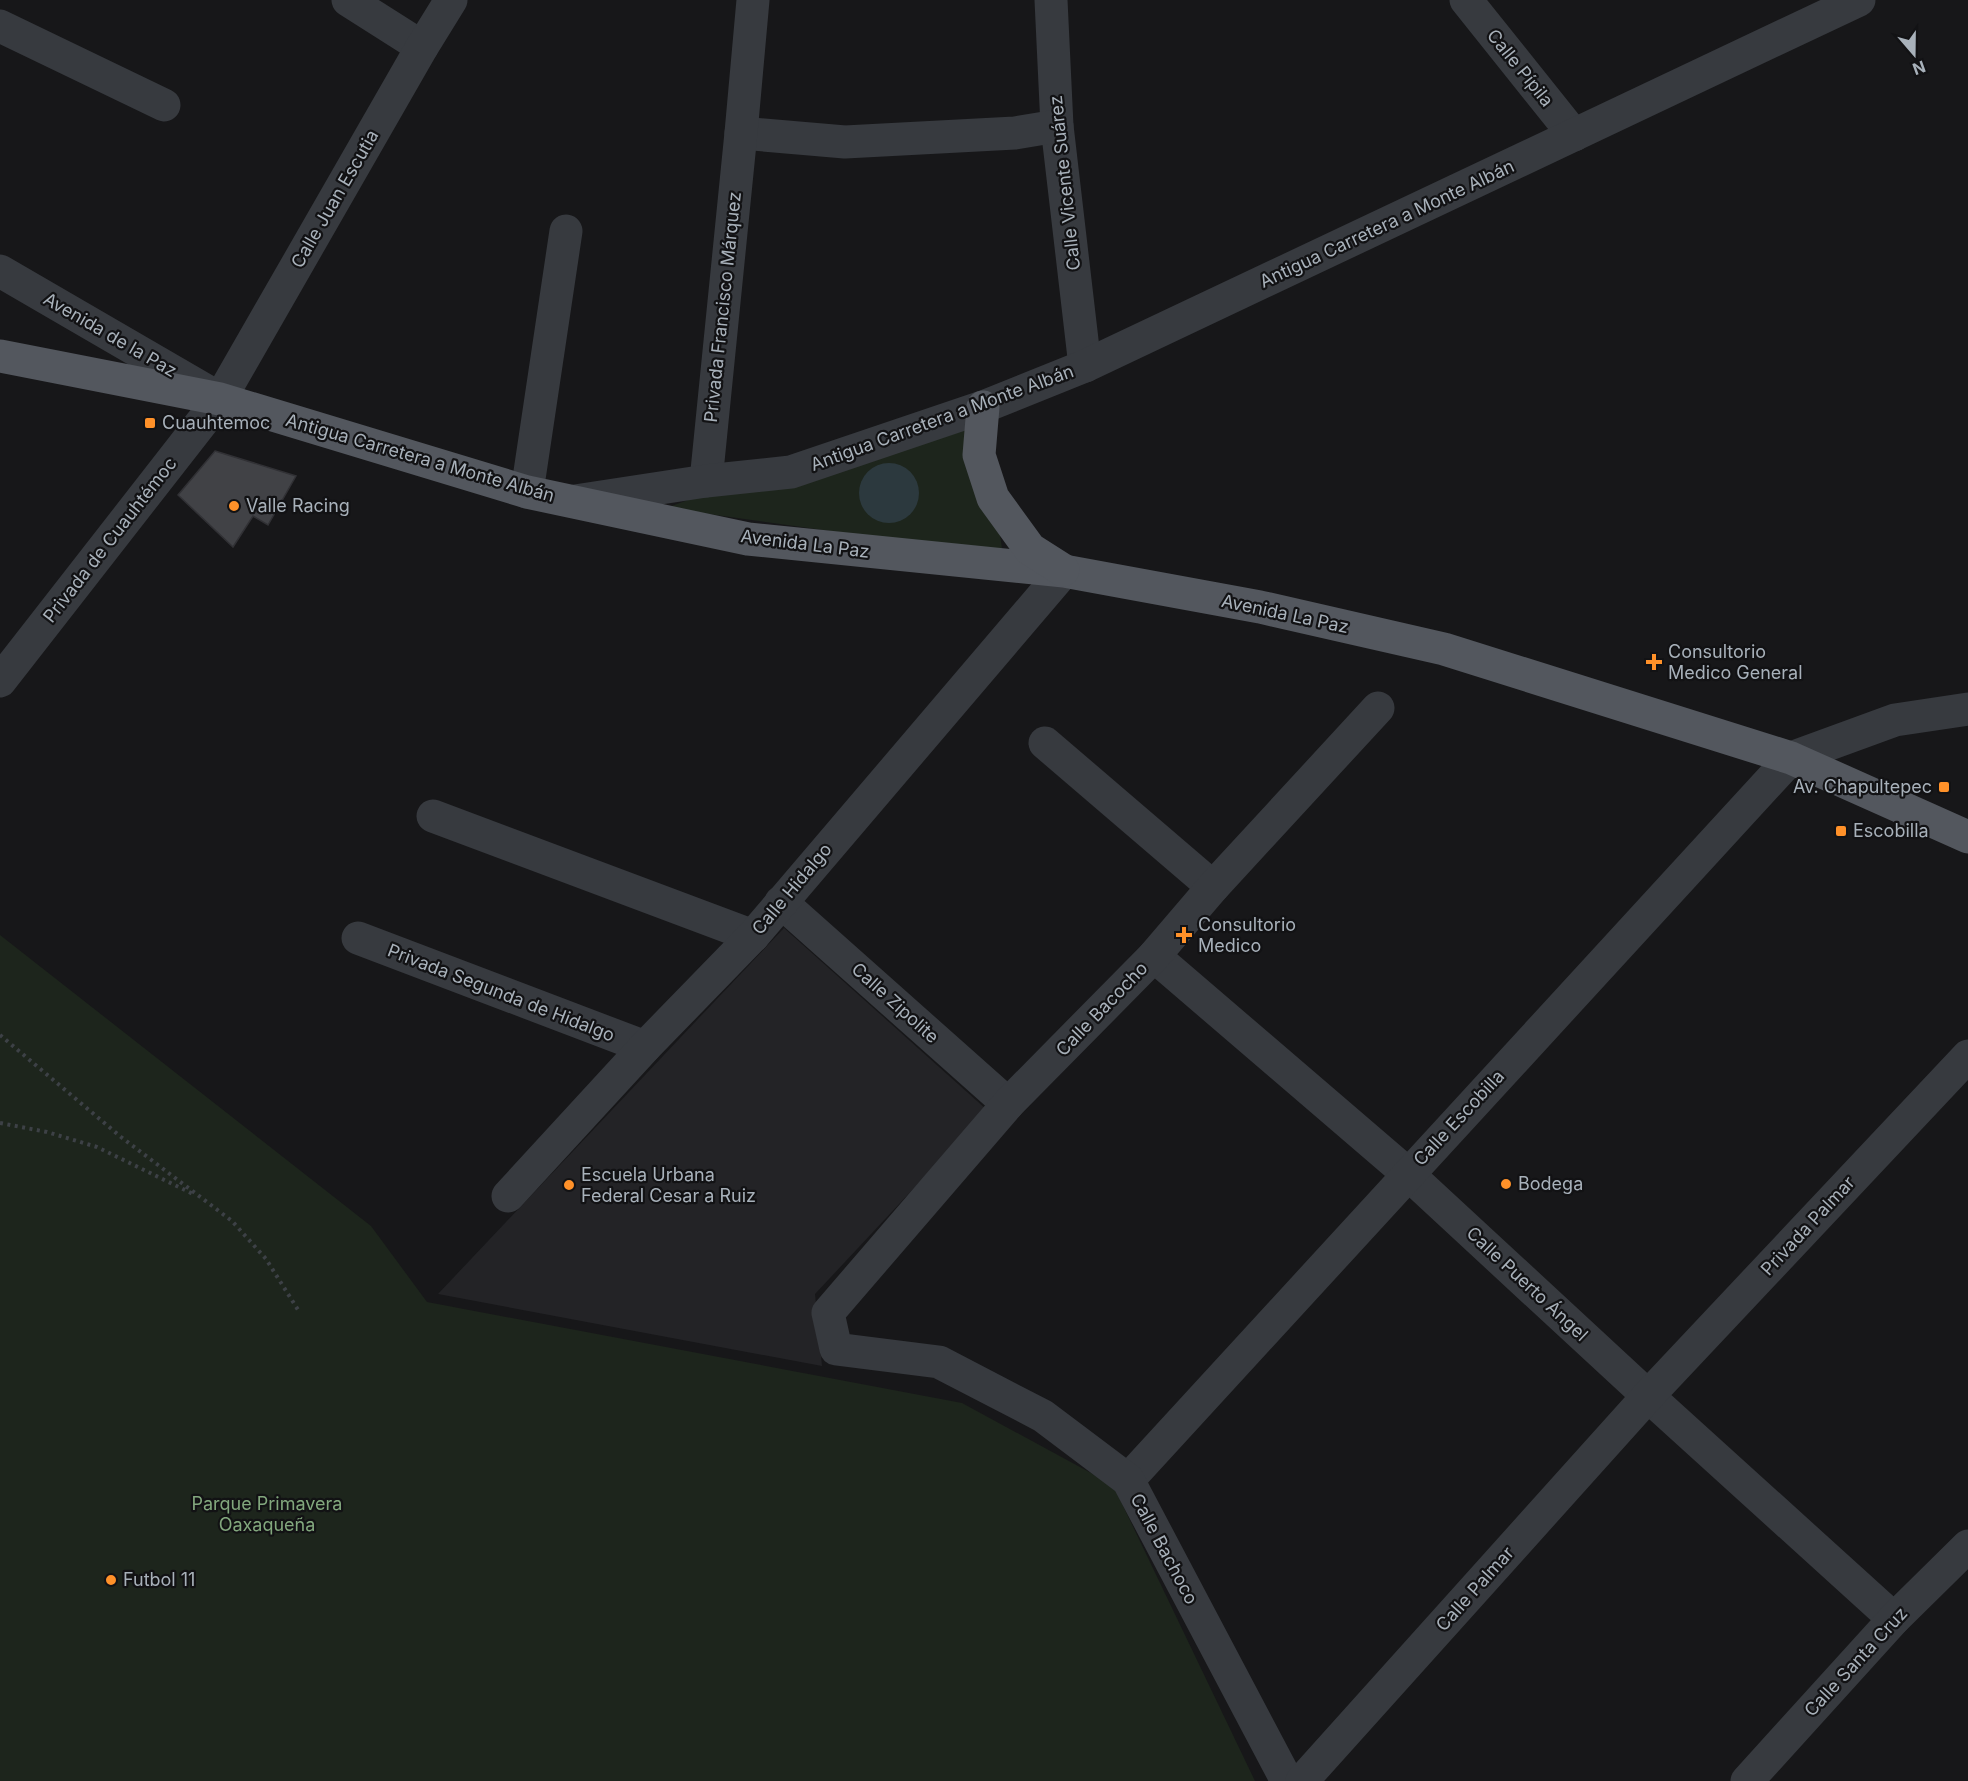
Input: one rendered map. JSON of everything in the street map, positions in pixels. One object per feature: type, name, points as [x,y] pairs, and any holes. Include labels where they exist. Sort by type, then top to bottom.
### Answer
[{"type":"main road","name":"Antigua Carretera a Monte Albán","points":[[0,356],[220,399],[527,492],[574,501]]},
{"type":"main road","points":[[983,407],[979,455],[993,498],[1030,549],[1064,571]]},
{"type":"main road","name":"Avenida La Paz","points":[[574,501],[748,539],[1064,571],[1260,607],[1444,649],[1791,758],[1968,837]]},
{"type":"street","points":[[348,0],[422,46]]},
{"type":"street","name":"Calle Juan Escutia","points":[[220,399],[422,46],[451,0]]},
{"type":"street","name":"Privada Francisco Márquez","points":[[706,481],[753,0]]},
{"type":"street","name":"Calle Vicente Suárez","points":[[1051,0],[1057,126],[1084,366]]},
{"type":"street","name":"Calle Pípila","points":[[1466,0],[1574,135]]},
{"type":"street","name":"Antigua Carretera a Monte Albán","points":[[574,501],[706,481],[791,472],[983,407],[1084,366],[1859,0]]},
{"type":"street","points":[[0,26],[164,105]]},
{"type":"street","points":[[741,133],[845,142],[1015,133],[1057,126]]},
{"type":"street","points":[[527,492],[566,231]]},
{"type":"street","name":"Avenida de la Paz","points":[[0,271],[220,399]]},
{"type":"street","name":"Privada de Cuauhtémoc","points":[[0,681],[220,399]]},
{"type":"street","name":"Calle Hidalgo","points":[[508,1196],[645,1047],[753,936],[1064,571]]},
{"type":"street","name":"Calle Bacocho","points":[[828,1313],[1008,1104],[1154,956],[1213,887],[1378,708]]},
{"type":"street","points":[[1791,758],[1895,720],[1968,709]]},
{"type":"street","points":[[1045,743],[1213,887]]},
{"type":"street","name":"Calle Escobilla","points":[[1128,1480],[1791,758]]},
{"type":"street","points":[[433,816],[753,936]]},
{"type":"street","name":"Calle Zipolite","points":[[781,902],[1008,1104]]},
{"type":"street","name":"Privada Segunda de Hidalgo","points":[[358,938],[645,1047]]},
{"type":"street","name":"Calle Puerto Ángel","points":[[1154,956],[1408,1174],[1894,1619]]},
{"type":"street","name":"Privada Palmar","points":[[1648,1396],[1968,1056]]},
{"type":"street","name":"Calle Bachoco","points":[[828,1313],[836,1349],[939,1362],[1043,1416],[1128,1480],[1287,1781]]},
{"type":"street","name":"Calle Palmar","points":[[1302,1781],[1648,1396]]},
{"type":"street","name":"Calle Santa Cruz","points":[[1748,1781],[1894,1619],[1968,1546]]},
{"type":"path","points":[[0,1035],[121,1137],[232,1221],[266,1259],[300,1313]]},
{"type":"path","points":[[0,1123],[47,1132],[97,1147],[202,1199]]},
{"type":"shaded area","points":[[883,463],[895,463],[906,468],[914,476],[919,493],[917,505],[906,518],[895,523],[883,523],[872,518],[864,510],[859,499],[859,487],[864,476],[872,468]]},
{"type":"shaded area","points":[[784,928],[987,1110],[815,1294],[822,1366],[438,1294]]},
{"type":"green space","points":[[979,394],[1003,555],[666,508]]},
{"type":"green space","name":"Parque Primavera Oaxaqueña","points":[[0,935],[371,1226],[427,1302],[962,1403],[1113,1485],[1255,1781],[0,1781]]},
{"type":"building","name":"Valle Racing","points":[[215,451],[296,476],[268,525],[253,516],[233,547],[178,495]]},
{"type":"place","name":"Cuauhtemoc","points":[[150,423]]},
{"type":"place","name":"Valle Racing","points":[[234,506]]},
{"type":"place","name":"Consultorio Medico General","points":[[1654,662]]},
{"type":"place","name":"Av. Chapultepec","points":[[1944,787]]},
{"type":"place","name":"Escobilla","points":[[1841,831]]},
{"type":"place","name":"Consultorio Medico","points":[[1184,935]]},
{"type":"place","name":"Bodega","points":[[1506,1184]]},
{"type":"place","name":"Escuela Urbana Federal Cesar a Ruiz","points":[[569,1185]]},
{"type":"place","name":"Futbol 11","points":[[111,1580]]}]
